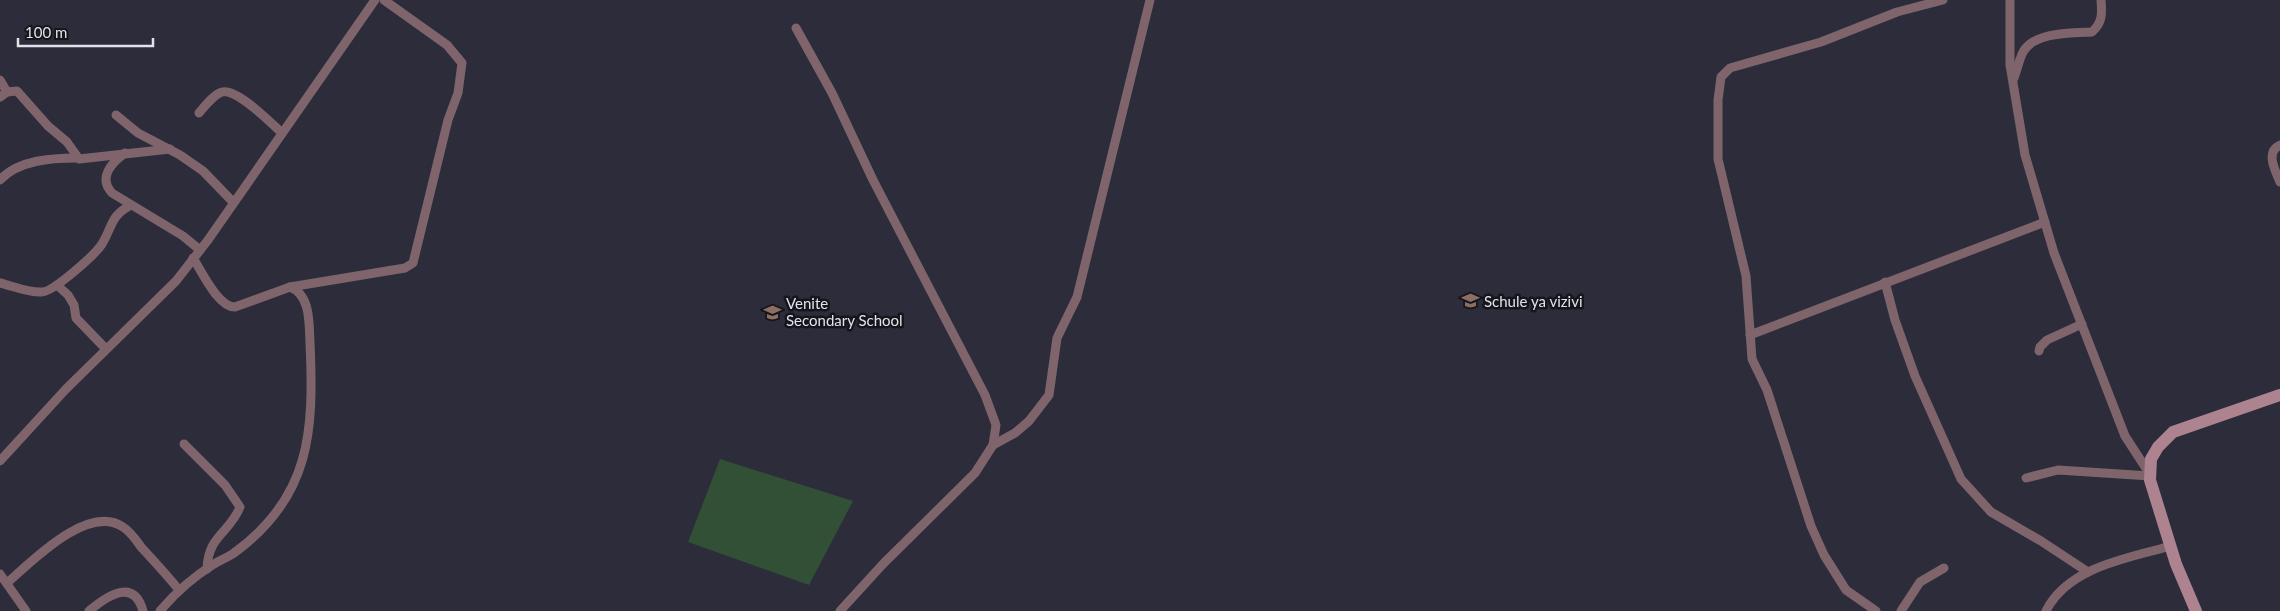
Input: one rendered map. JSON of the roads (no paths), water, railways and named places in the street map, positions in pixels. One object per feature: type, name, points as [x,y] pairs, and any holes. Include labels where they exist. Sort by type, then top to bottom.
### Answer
[{"type":"street","points":[[0,461],[17,440],[176,281],[200,250],[375,0]]},
{"type":"street","points":[[193,258],[221,302],[228,307],[235,307],[290,287],[405,268],[413,263],[448,120],[458,93],[462,63],[447,45],[384,0]]},
{"type":"street","points":[[993,445],[1015,433],[1029,421],[1049,395],[1057,338],[1077,296],[1150,0]]},
{"type":"street","points":[[1876,611],[1846,590],[1824,555],[1811,526],[1767,390],[1752,360],[1746,276],[1718,159],[1718,100],[1721,77],[1730,68],[1821,42],[1897,12],[1942,0]]},
{"type":"street","points":[[2010,0],[2010,65],[2025,155],[2054,253],[2126,436],[2150,475],[2171,546],[2196,611]]},
{"type":"street","points":[[2013,80],[2023,51],[2030,44],[2042,38],[2092,32],[2101,22],[2101,0]]},
{"type":"street","points":[[796,28],[832,93],[873,180],[985,396],[996,425],[993,445],[975,473],[883,564],[840,611]]},
{"type":"street","points":[[0,80],[4,94],[15,90],[20,94],[48,126],[67,142],[77,158]]},
{"type":"street","points":[[198,113],[216,95],[230,92],[254,108],[282,133]]},
{"type":"street","points":[[116,115],[138,133],[203,170],[233,202]]},
{"type":"street","points":[[2280,145],[2273,151],[2272,158],[2280,182]]},
{"type":"street","points":[[0,180],[22,166],[55,158],[77,158],[170,150]]},
{"type":"street","points":[[125,153],[112,166],[104,182],[112,193],[183,236],[200,250]]},
{"type":"street","points":[[0,283],[43,292],[57,286],[101,245],[117,213],[131,205]]},
{"type":"street","points":[[1750,334],[2045,222]]},
{"type":"street","points":[[1885,282],[1895,320],[1914,376],[1961,479],[1991,512],[2041,541],[2088,572]]},
{"type":"street","points":[[57,286],[68,295],[74,305],[76,318],[106,349]]},
{"type":"street","points":[[160,611],[179,590],[207,569],[233,554],[263,529],[275,516],[302,464],[307,448],[312,389],[308,320],[302,296],[298,290],[290,287]]},
{"type":"street","points":[[2040,351],[2040,347],[2047,340],[2082,324]]},
{"type":"street","points":[[2150,475],[2151,459],[2158,446],[2173,432],[2280,395]]},
{"type":"street","points":[[184,444],[225,485],[240,507],[237,515],[212,544],[207,559],[207,569]]},
{"type":"street","points":[[2026,478],[2058,470],[2150,475]]},
{"type":"street","points":[[6,583],[59,539],[73,532],[106,521],[114,522],[130,532],[179,590]]},
{"type":"street","points":[[2046,611],[2063,589],[2088,572],[2171,546]]},
{"type":"street","points":[[1901,611],[1920,582],[1944,568]]},
{"type":"street","points":[[0,574],[26,611]]},
{"type":"street","points":[[89,611],[114,595],[126,591],[135,594],[140,600],[143,611]]},
{"type":"place","name":"Schule ya vizivi","points":[[1470,301]]},
{"type":"place","name":"Venite Secondary School","points":[[772,312]]}]
